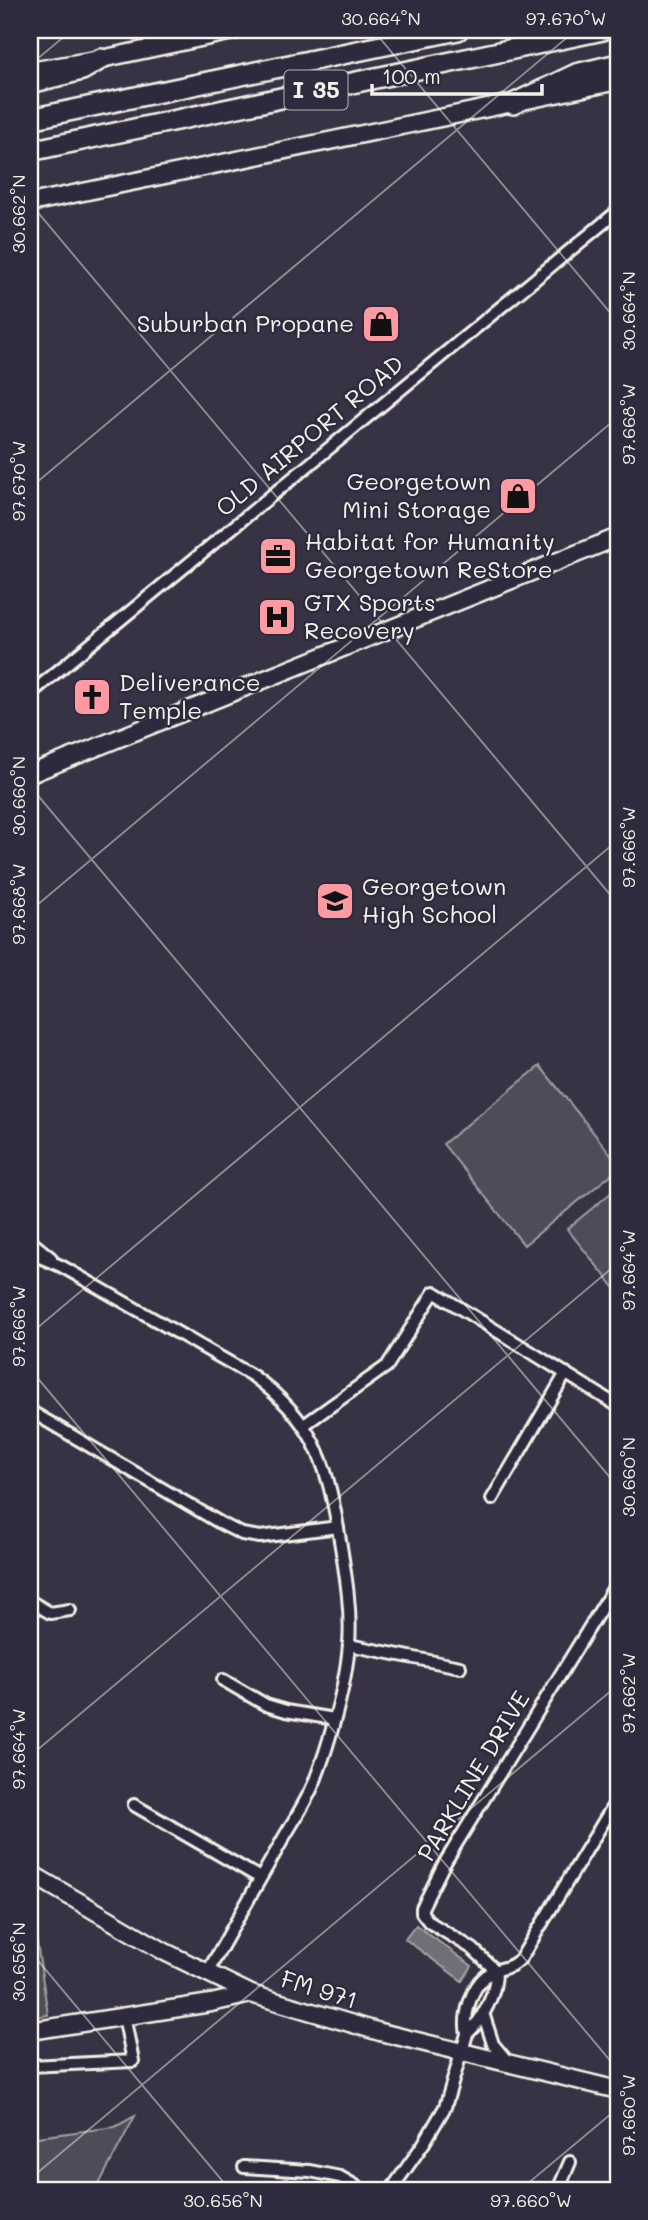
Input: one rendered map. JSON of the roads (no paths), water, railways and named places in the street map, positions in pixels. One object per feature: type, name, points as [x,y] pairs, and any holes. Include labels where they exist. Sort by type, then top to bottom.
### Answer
[{"type":"highway","name":"I 35","points":[[30,119],[458,30]]},
{"type":"highway","name":"I 35","points":[[30,151],[603,30]]},
{"type":"highway","points":[[30,83],[82,70],[101,59]]},
{"type":"highway","points":[[513,104],[576,74],[618,64]]},
{"type":"main road","points":[[30,71],[238,30]]},
{"type":"main road","points":[[30,203],[618,81]]},
{"type":"main road","points":[[30,774],[618,537]]},
{"type":"main road","name":"FM 971","points":[[30,1873],[165,1952],[251,1994],[380,2032],[618,2090]]},
{"type":"main road","points":[[30,2031],[211,2003],[251,1994]]},
{"type":"street","name":"OLD AIRPORT ROAD","points":[[30,694],[618,211]]},
{"type":"street","points":[[30,1241],[61,1266]]},
{"type":"street","points":[[30,1253],[61,1266],[253,1376],[275,1392],[304,1425],[328,1474],[349,1608],[349,1645],[334,1719],[313,1785],[207,1973]]},
{"type":"street","points":[[304,1425],[387,1366],[434,1292],[618,1406]]},
{"type":"street","points":[[492,1499],[566,1373]]},
{"type":"street","points":[[30,1411],[242,1534],[260,1537],[338,1527]]},
{"type":"street","name":"PARKLINE DRIVE","points":[[496,1971],[457,1937],[429,1922],[422,1913],[422,1908],[444,1864],[618,1581]]},
{"type":"street","points":[[30,1601],[50,1613],[70,1609]]},
{"type":"street","points":[[349,1645],[460,1667]]},
{"type":"street","points":[[223,1679],[266,1704],[286,1711],[334,1719]]},
{"type":"street","points":[[391,2190],[445,2107],[467,2034],[464,2021],[469,2005],[485,1976],[515,1965],[521,1958],[618,1798]]},
{"type":"street","points":[[134,1805],[260,1878]]},
{"type":"street","points":[[467,2034],[477,2025],[484,2013],[496,1986],[496,1971]]},
{"type":"street","points":[[484,2013],[493,2045],[510,2064]]},
{"type":"street","points":[[30,2066],[133,2061],[124,2016]]},
{"type":"street","points":[[558,2190],[570,2162]]},
{"type":"street","points":[[244,2168],[310,2171],[340,2177],[363,2190]]},
{"type":"place","name":"Suburban Propane","points":[[381,324]]},
{"type":"place","name":"Georgetown Mini Storage","points":[[518,496]]},
{"type":"place","name":"Habitat for Humanity Georgetown ReStore","points":[[278,556]]},
{"type":"place","name":"GTX Sports Recovery","points":[[277,617]]},
{"type":"place","name":"Deliverance Temple","points":[[92,697]]},
{"type":"place","name":"Georgetown High School","points":[[335,901]]}]
